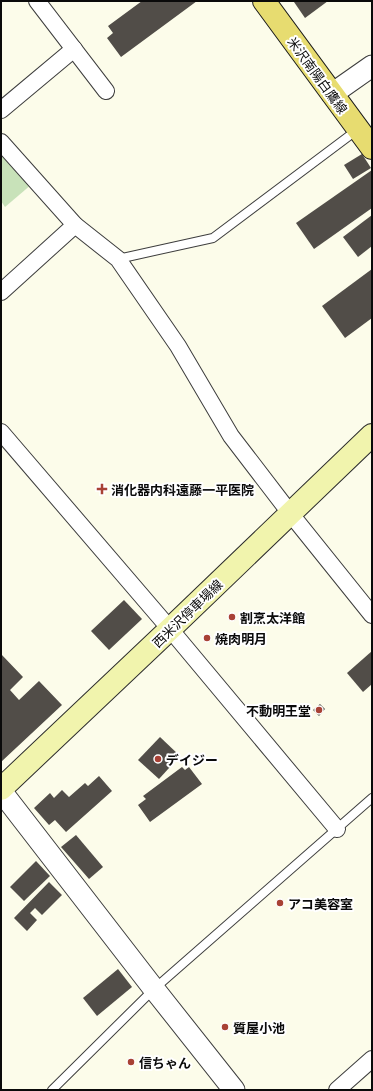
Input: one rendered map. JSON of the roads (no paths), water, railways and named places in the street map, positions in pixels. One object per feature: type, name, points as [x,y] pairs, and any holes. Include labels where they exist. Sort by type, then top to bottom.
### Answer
[{"type":"main road","name":"米沢南陽白鷹線","points":[[264,1],[372,148]]},
{"type":"main road","name":"西米沢停車場線","points":[[1,790],[372,435]]},
{"type":"street","points":[[37,1],[106,91]]},
{"type":"street","points":[[1,110],[74,49]]},
{"type":"street","points":[[332,94],[372,66]]},
{"type":"street","points":[[1,142],[74,225],[118,259],[178,346],[231,436],[290,513],[372,615]]},
{"type":"street","points":[[1,292],[74,225]]},
{"type":"street","points":[[1,432],[170,629],[337,829]]},
{"type":"street","points":[[1,790],[154,989],[234,1090]]},
{"type":"street","points":[[337,1090],[372,1060]]},
{"type":"lane","points":[[118,259],[213,238],[358,129]]},
{"type":"lane","points":[[52,1090],[154,989],[372,798]]},
{"type":"place","name":"消化器内科遠藤一平医院","points":[[102,489]]},
{"type":"place","name":"割烹太洋館","points":[[232,617]]},
{"type":"place","name":"焼肉明月","points":[[207,638]]},
{"type":"place","name":"不動明王堂","points":[[319,710]]},
{"type":"place","name":"デイジー","points":[[158,759]]},
{"type":"place","name":"アコ美容室","points":[[280,903]]},
{"type":"place","name":"質屋小池","points":[[225,1027]]},
{"type":"place","name":"信ちゃん","points":[[131,1062]]}]
